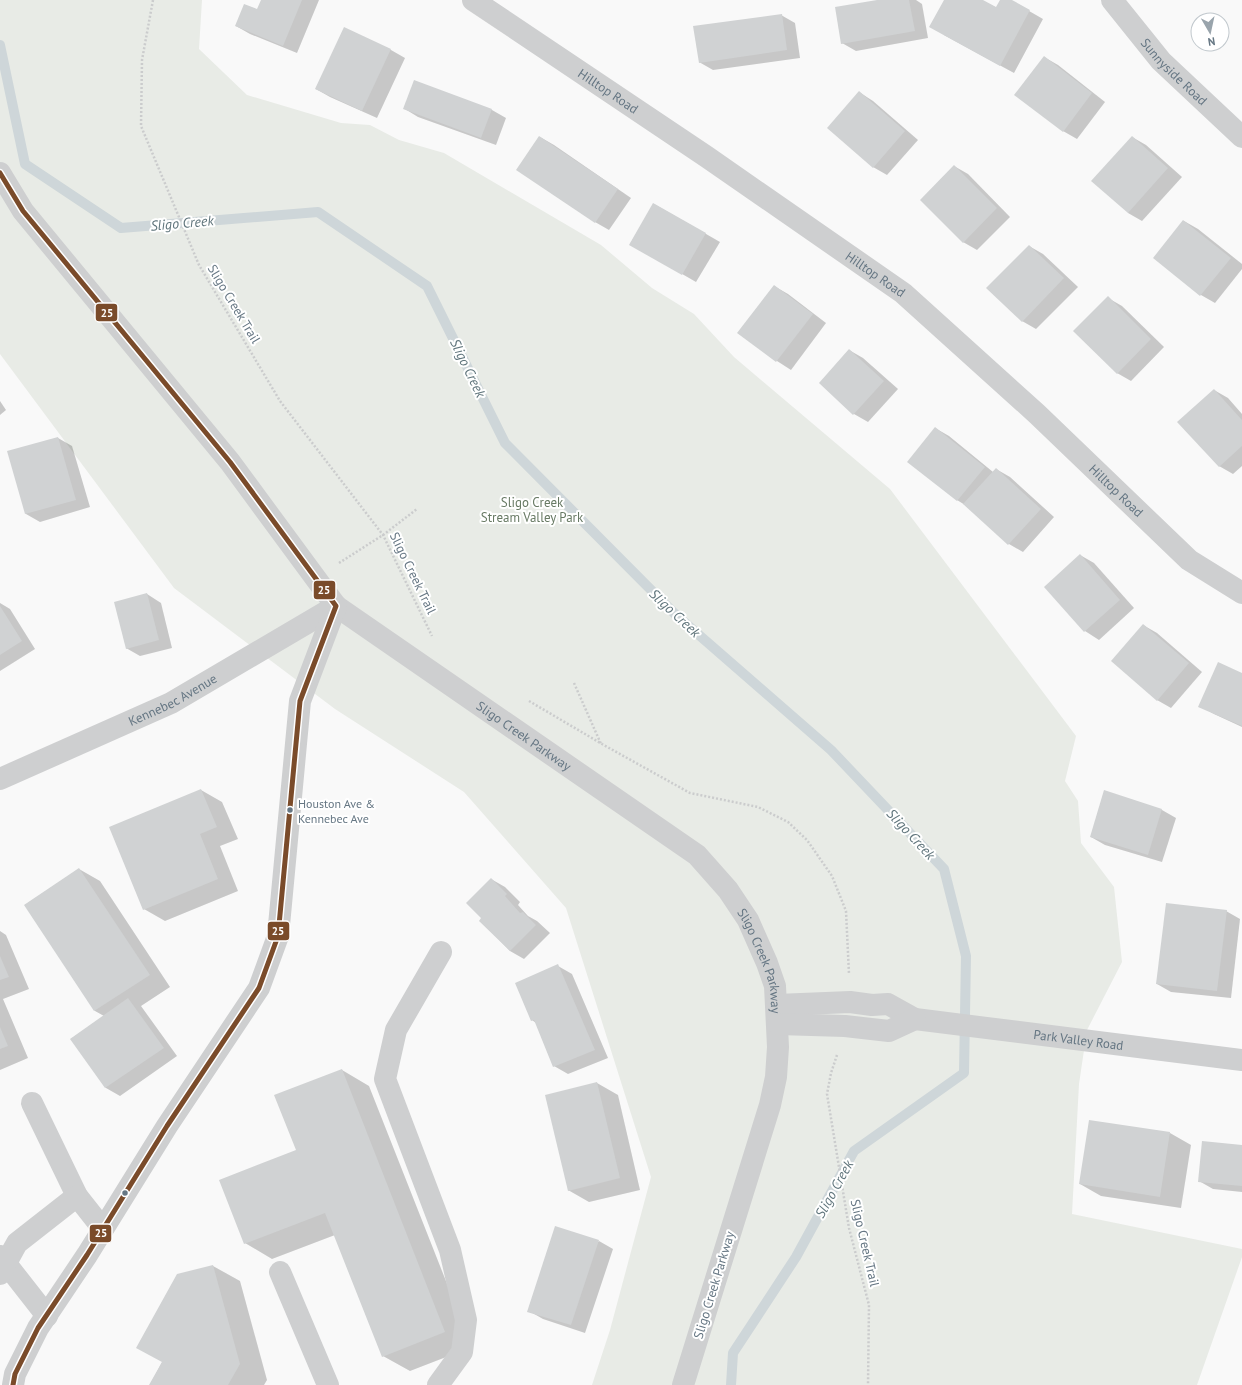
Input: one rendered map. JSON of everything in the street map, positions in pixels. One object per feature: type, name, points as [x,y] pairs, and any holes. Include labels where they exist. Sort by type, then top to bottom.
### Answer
[{"type":"street","name":"Hilltop Road","points":[[473,0],[707,157],[902,293],[1037,414],[1189,560],[1242,593]]},
{"type":"street","name":"Sunnyside Road","points":[[1112,0],[1161,61],[1242,137]]},
{"type":"street","name":"Sligo Creek Parkway","points":[[0,173],[23,211],[230,462],[336,606],[697,855],[728,890],[748,920],[768,963],[775,986],[778,1047],[776,1077],[770,1105],[683,1385]]},
{"type":"street","name":"Kennebec Avenue","points":[[0,779],[171,703],[336,606]]},
{"type":"street","points":[[13,1385],[15,1374],[38,1328],[103,1229],[167,1126],[259,988],[278,936],[300,701],[336,606]]},
{"type":"street","points":[[438,1385],[462,1352],[466,1320],[450,1250],[384,1079],[396,1030],[441,952]]},
{"type":"street","name":"Park Valley Road","points":[[777,1014],[850,1002],[872,1005],[888,1004],[925,1020],[1242,1060]]},
{"type":"street","points":[[32,1103],[77,1196],[103,1229]]},
{"type":"street","points":[[47,1316],[2,1265],[18,1243],[77,1196]]},
{"type":"street","points":[[280,1272],[328,1385]]},
{"type":"path","name":"Sligo Creek Trail","points":[[153,0],[142,60],[141,126],[199,266],[280,401],[384,535],[434,640]]},
{"type":"path","points":[[338,563],[384,535],[417,509]]},
{"type":"path","points":[[574,683],[602,744]]},
{"type":"path","points":[[523,698],[690,793],[758,808],[788,822],[807,840],[832,876],[846,911],[849,977]]},
{"type":"path","name":"Sligo Creek Trail","points":[[838,1052],[827,1094],[849,1228],[869,1305],[868,1385]]},
{"type":"green space","name":"Sligo Creek Stream Valley Park","points":[[0,0],[202,0],[199,49],[247,95],[341,123],[370,125],[399,140],[444,153],[601,245],[652,288],[694,314],[734,357],[890,489],[1076,736],[1065,781],[1078,801],[1081,843],[1114,887],[1122,962],[1087,1030],[1079,1084],[1072,1214],[1242,1249],[1242,1257],[1197,1385],[592,1385],[610,1330],[651,1177],[566,908],[464,792],[335,709],[174,588],[0,354]]},
{"type":"building","points":[[261,0],[302,0],[283,46],[235,26],[244,4],[257,9]]},
{"type":"building","points":[[877,0],[909,0],[915,31],[841,44],[835,7]]},
{"type":"building","points":[[944,0],[983,0],[996,7],[1000,0],[1012,0],[1030,10],[1000,66],[929,27]]},
{"type":"building","points":[[782,14],[787,50],[699,63],[693,26]]},
{"type":"building","points":[[344,27],[391,49],[362,111],[315,89]]},
{"type":"building","points":[[1044,56],[1092,93],[1063,132],[1014,95]]},
{"type":"building","points":[[414,80],[492,109],[481,138],[403,109]]},
{"type":"building","points":[[859,91],[905,131],[873,168],[827,128]]},
{"type":"building","points":[[539,136],[618,189],[595,223],[516,170]]},
{"type":"building","points":[[1132,136],[1168,168],[1128,213],[1091,181]]},
{"type":"building","points":[[954,165],[997,208],[963,243],[920,200]]},
{"type":"building","points":[[653,203],[706,233],[682,275],[629,245]]},
{"type":"building","points":[[1183,220],[1231,258],[1200,296],[1153,258]]},
{"type":"building","points":[[1029,245],[1064,278],[1022,322],[986,288]]},
{"type":"building","points":[[774,285],[813,314],[776,362],[737,333]]},
{"type":"building","points":[[1108,296],[1151,339],[1117,374],[1073,331]]},
{"type":"building","points":[[849,349],[884,381],[853,415],[819,383]]},
{"type":"building","points":[[1214,389],[1242,420],[1242,446],[1219,467],[1177,422]]},
{"type":"building","points":[[935,427],[985,467],[957,501],[907,462]]},
{"type":"building","points":[[58,437],[76,500],[25,514],[7,451]]},
{"type":"building","points":[[996,468],[1041,509],[1008,545],[963,504]]},
{"type":"building","points":[[1080,554],[1120,600],[1084,632],[1044,587]]},
{"type":"building","points":[[147,593],[159,640],[126,649],[114,602]]},
{"type":"building","points":[[0,606],[22,641],[0,655]]},
{"type":"building","points":[[1143,624],[1189,663],[1157,701],[1111,661]]},
{"type":"building","points":[[1218,662],[1242,673],[1242,726],[1198,707]]},
{"type":"building","points":[[201,789],[217,827],[200,834],[218,879],[143,910],[109,827]]},
{"type":"building","points":[[1104,790],[1162,809],[1148,855],[1090,837]]},
{"type":"building","points":[[79,868],[150,975],[94,1011],[24,905]]},
{"type":"building","points":[[491,878],[507,894],[505,896],[520,913],[523,912],[536,925],[510,951],[479,921],[481,918],[466,903]]},
{"type":"building","points":[[1166,903],[1227,910],[1217,991],[1156,984]]},
{"type":"building","points":[[0,956],[9,977],[0,980]]},
{"type":"building","points":[[558,964],[595,1050],[553,1067],[534,1020],[531,1021],[515,983]]},
{"type":"building","points":[[128,998],[164,1048],[105,1088],[70,1039]]},
{"type":"building","points":[[0,1027],[8,1046],[0,1049]]},
{"type":"building","points":[[342,1069],[445,1332],[382,1357],[325,1213],[244,1244],[219,1180],[296,1150],[274,1095]]},
{"type":"building","points":[[597,1082],[620,1178],[568,1191],[545,1095]]},
{"type":"building","points":[[1089,1120],[1170,1132],[1160,1197],[1079,1184]]},
{"type":"building","points":[[1202,1141],[1242,1145],[1242,1186],[1198,1182]]},
{"type":"building","points":[[555,1226],[599,1240],[571,1325],[527,1312]]},
{"type":"building","points":[[213,1265],[240,1364],[228,1385],[149,1385],[162,1362],[136,1348],[177,1274]]},
{"type":"waterway","name":"Sligo Creek","points":[[0,45],[25,164],[121,228],[318,212],[427,286],[505,443],[676,615],[831,750],[944,869],[966,956],[964,1073],[854,1151],[796,1257],[733,1353],[731,1385]]},
{"type":"transit line","name":"25","points":[[0,173],[23,211],[230,462],[336,606],[300,701],[278,936],[259,988],[167,1126],[87,1255],[38,1328],[15,1374],[13,1385]]},
{"type":"place","name":"Houston Ave & Kennebec Ave","points":[[290,810]]}]
